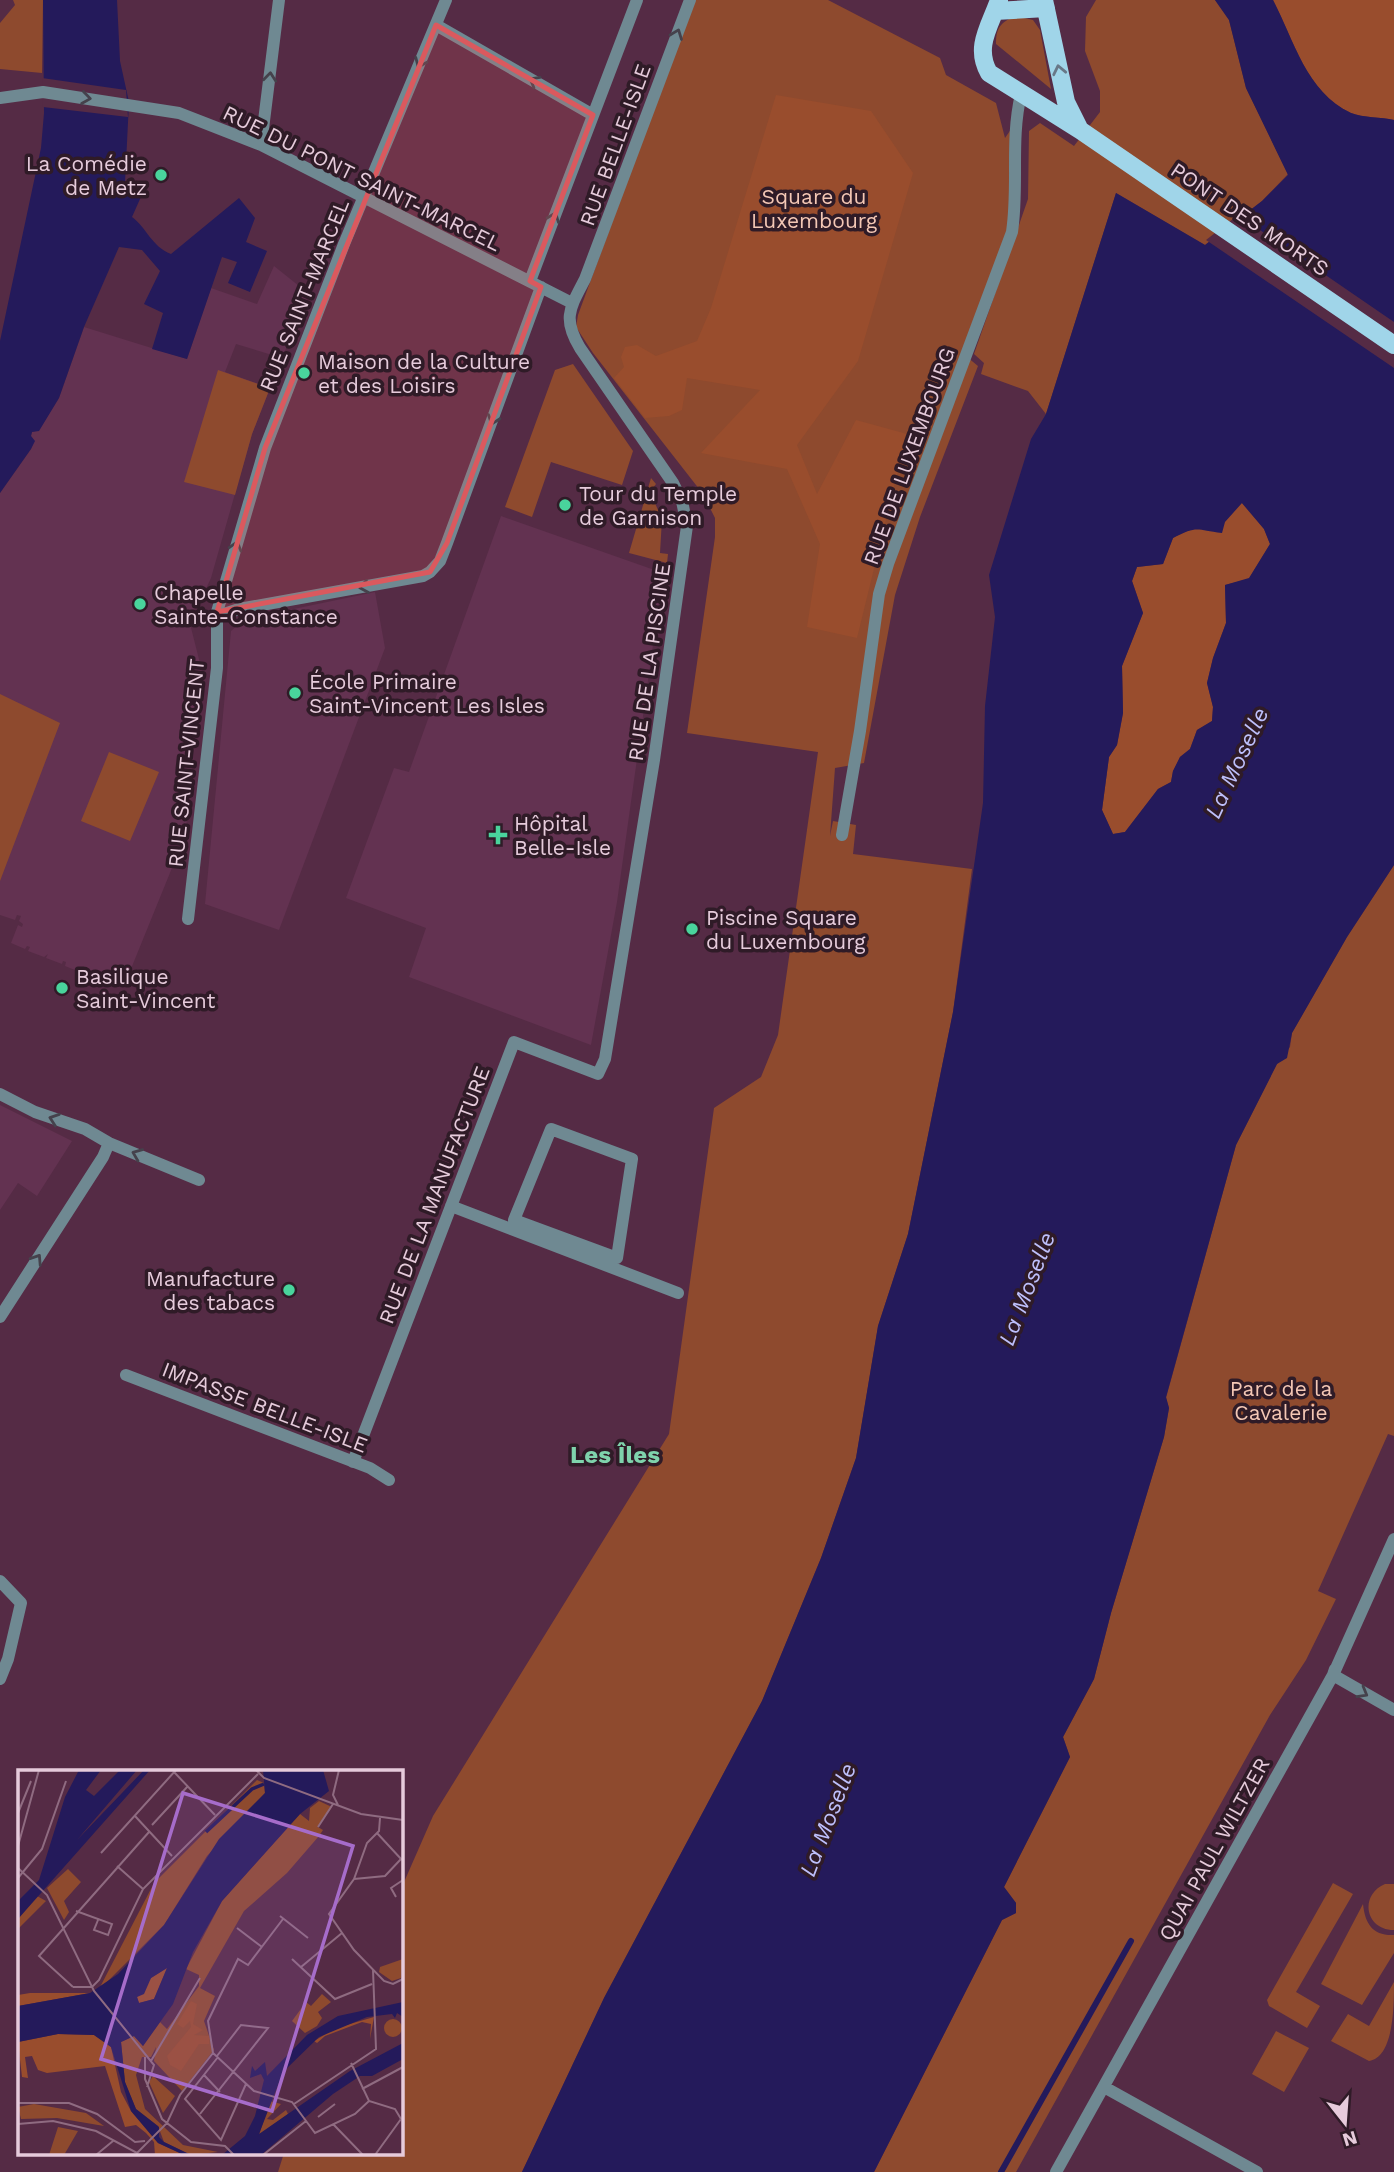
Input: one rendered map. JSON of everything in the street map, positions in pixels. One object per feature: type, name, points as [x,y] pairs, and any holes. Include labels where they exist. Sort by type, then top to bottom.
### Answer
[{"type":"main road","points":[[997,5],[1045,4],[1066,102],[1080,130]]},
{"type":"main road","name":"PONT DES MORTS","points":[[997,5],[981,48],[982,62],[989,73],[1080,130],[1394,345]]},
{"type":"street","points":[[261,145],[279,0]]},
{"type":"street","name":"RUE SAINT-MARCEL","points":[[217,612],[265,448],[364,197],[446,0]]},
{"type":"street","name":"RUE BELLE-ISLE","points":[[217,612],[223,614],[401,581],[430,572],[440,561],[593,115],[637,0]]},
{"type":"street","name":"RUE BELLE-ISLE","points":[[572,303],[585,279],[690,0]]},
{"type":"street","points":[[436,25],[593,115]]},
{"type":"street","name":"RUE DU PONT SAINT-MARCEL","points":[[0,98],[43,92],[179,113],[261,145],[572,303]]},
{"type":"street","name":"RUE DE LUXEMBOURG","points":[[842,835],[880,594],[888,564],[1012,232],[1016,204],[1014,125],[1021,94]]},
{"type":"street","name":"RUE DE LA PISCINE","points":[[572,303],[568,319],[570,331],[673,483],[682,501],[687,526],[654,761],[605,1059]]},
{"type":"street","name":"RUE SAINT-VINCENT","points":[[188,919],[217,668],[217,612]]},
{"type":"street","name":"RUE DE LA MANUFACTURE","points":[[353,1462],[514,1042],[598,1074],[605,1059]]},
{"type":"street","points":[[0,1094],[35,1112],[85,1129],[109,1143],[199,1181]]},
{"type":"street","points":[[551,1129],[632,1159],[617,1258],[514,1220],[551,1129]]},
{"type":"street","points":[[0,1317],[103,1157],[109,1143]]},
{"type":"street","points":[[451,1206],[678,1293]]},
{"type":"street","name":"IMPASSE BELLE-ISLE","points":[[126,1375],[370,1468],[389,1480]]},
{"type":"street","name":"QUAI PAUL WILTZER","points":[[1056,2172],[1333,1675],[1394,1539]]},
{"type":"street","points":[[0,1581],[21,1603],[8,1659],[0,1679]]},
{"type":"street","points":[[1333,1675],[1394,1710]]},
{"type":"street","points":[[1104,2087],[1257,2172]]},
{"type":"highlighted area","points":[[436,25],[593,115],[530,281],[541,287],[447,543],[430,572],[217,612],[265,448]]},
{"type":"shaded area","points":[[274,266],[309,294],[282,358],[236,344],[225,372],[270,388],[252,434],[211,578],[197,602],[198,607],[187,612],[202,671],[186,814],[187,831],[124,986],[120,984],[118,988],[100,981],[100,976],[98,980],[82,973],[84,969],[81,968],[80,972],[65,966],[66,962],[63,961],[62,964],[46,958],[48,954],[44,957],[28,951],[30,947],[25,949],[11,943],[18,925],[22,927],[23,924],[19,921],[21,916],[17,915],[15,920],[0,915],[0,493],[31,449],[34,441],[32,432],[39,430],[59,398],[84,327],[187,359],[211,288],[257,304]]},
{"type":"shaded area","name":"Hôpital Belle-Isle","points":[[501,516],[663,573],[617,902],[591,1045],[409,977],[426,928],[346,898],[394,768],[409,772]]},
{"type":"shaded area","points":[[375,592],[385,648],[279,930],[205,904],[231,631],[239,624],[265,615]]},
{"type":"shaded area","points":[[0,1105],[72,1141],[37,1196],[18,1183],[0,1210]]},
{"type":"green space","points":[[13,0],[43,0],[42,73],[0,69],[0,23],[15,5]]},
{"type":"green space","name":"Square du Luxembourg","points":[[694,0],[828,0],[940,58],[946,75],[996,103],[1005,138],[1014,125],[1016,204],[967,357],[978,366],[920,517],[895,595],[864,763],[835,768],[830,836],[833,821],[856,825],[853,854],[972,869],[953,1012],[908,1234],[878,1326],[856,1458],[821,1558],[762,1701],[604,1998],[522,2172],[278,2172],[284,2154],[402,2154],[402,1887],[433,1816],[669,1434],[714,1108],[761,1077],[778,1035],[818,752],[687,733],[715,537],[715,518],[703,494],[593,353],[576,327],[578,315]]},
{"type":"green space","points":[[1096,0],[1215,0],[1229,20],[1246,88],[1288,174],[1262,201],[1205,245],[1116,193],[1046,414],[1028,391],[981,374],[984,363],[974,354],[1028,199],[1029,131],[1040,123],[1074,146],[1100,112],[1100,91],[1085,51],[1086,17]]},
{"type":"green space","points":[[1273,0],[1394,0],[1394,120],[1351,113],[1323,92],[1303,64]]},
{"type":"green space","points":[[1016,16],[1033,20],[1040,30],[1051,89],[996,44],[1000,26]]},
{"type":"green space","name":"Square du Luxembourg","points":[[776,95],[871,111],[913,173],[858,361],[797,445],[817,494],[856,420],[907,434],[857,638],[807,627],[820,544],[787,469],[701,453],[760,390],[687,378],[682,410],[669,416],[645,418],[614,378],[624,367],[621,357],[625,347],[637,345],[656,356],[697,341],[711,308]]},
{"type":"green space","points":[[573,364],[633,451],[622,485],[551,462],[532,517],[505,507],[555,370]]},
{"type":"green space","points":[[218,370],[270,388],[252,434],[235,495],[184,482]]},
{"type":"green space","points":[[651,478],[656,484],[650,492],[662,519],[660,553],[668,554],[667,563],[629,553]]},
{"type":"green space","points":[[1241,502],[1264,529],[1270,544],[1249,579],[1225,585],[1226,623],[1207,683],[1213,707],[1212,721],[1197,730],[1190,749],[1180,757],[1173,771],[1171,782],[1158,789],[1125,832],[1113,834],[1102,810],[1109,757],[1117,745],[1123,713],[1122,666],[1143,613],[1132,581],[1137,567],[1163,564],[1173,538],[1195,529],[1210,531],[1224,522]]},
{"type":"green space","points":[[0,694],[60,723],[0,881]]},
{"type":"green space","points":[[109,752],[159,772],[130,841],[81,821]]},
{"type":"green space","name":"Parc de la Cavalerie","points":[[1394,865],[1394,1436],[1388,1434],[1318,1591],[1336,1599],[1306,1660],[1270,1715],[1016,2172],[874,2172],[1002,1920],[1016,1913],[1016,1903],[1004,1887],[1070,1757],[1063,1737],[1094,1679],[1164,1437],[1169,1408],[1166,1398],[1236,1145],[1277,1064],[1290,1047],[1292,1033],[1347,937]]},
{"type":"green space","points":[[1333,1883],[1353,1894],[1296,1992],[1320,2006],[1307,2028],[1269,2006],[1267,2000]]},
{"type":"green space","points":[[1385,1884],[1394,1884],[1394,1930],[1377,1924],[1369,1911],[1371,1896]]},
{"type":"green space","points":[[1363,1904],[1368,1923],[1375,1931],[1394,1935],[1394,1953],[1362,2005],[1321,1984]]},
{"type":"green space","points":[[1394,1982],[1391,2029],[1388,2041],[1377,2057],[1369,2061],[1331,2041],[1348,2014],[1369,2026]]},
{"type":"green space","points":[[1276,2031],[1309,2048],[1284,2092],[1252,2074]]},
{"type":"water","points":[[43,0],[117,0],[120,61],[129,102],[125,183],[144,190],[132,217],[154,242],[171,254],[239,198],[255,218],[246,242],[267,251],[250,292],[228,283],[237,262],[222,257],[187,359],[152,349],[163,313],[144,304],[160,271],[142,250],[119,247],[84,327],[59,398],[39,431],[32,432],[31,436],[35,441],[31,449],[0,493],[0,341],[41,148],[44,113]]},
{"type":"water","name":"La Moselle","points":[[1215,0],[1273,0],[1303,64],[1323,92],[1351,113],[1394,120],[1394,865],[1347,937],[1292,1033],[1287,1058],[1277,1064],[1236,1145],[1166,1397],[1169,1408],[1164,1437],[1094,1679],[1063,1737],[1070,1757],[1004,1887],[1016,1903],[1016,1913],[1002,1920],[874,2172],[522,2172],[604,1998],[762,1701],[821,1558],[856,1458],[878,1326],[908,1234],[953,1012],[983,803],[985,706],[995,617],[989,575],[1031,439],[1046,414],[1116,193],[1205,245],[1262,201],[1288,175],[1246,88],[1229,20]],"holes":[[[1242,503],[1264,529],[1270,544],[1249,578],[1225,585],[1226,623],[1207,683],[1213,707],[1212,721],[1197,730],[1190,749],[1180,757],[1171,782],[1158,789],[1125,832],[1113,834],[1102,810],[1109,757],[1117,745],[1123,713],[1122,666],[1143,613],[1132,581],[1137,567],[1163,564],[1173,538],[1188,531],[1222,533],[1225,522]]]},
{"type":"pier","points":[[42,78],[126,90],[128,117],[43,107]]},
{"type":"pier","points":[[1238,215],[1394,322],[1394,368],[1206,240]]},
{"type":"waterway","points":[[1001,2172],[1131,1941]]},
{"type":"place","name":"La Comédie de Metz","points":[[161,175]]},
{"type":"place","name":"Maison de la Culture et des Loisirs","points":[[304,373]]},
{"type":"place","name":"Tour du Temple de Garnison","points":[[565,505]]},
{"type":"place","name":"Chapelle Sainte-Constance","points":[[140,604]]},
{"type":"place","name":"École Primaire Saint-Vincent Les Isles","points":[[295,693]]},
{"type":"place","name":"Hôpital Belle-Isle","points":[[498,835]]},
{"type":"place","name":"Piscine Square du Luxembourg","points":[[692,929]]},
{"type":"place","name":"Basilique Saint-Vincent","points":[[62,988]]},
{"type":"place","name":"Manufacture des tabacs","points":[[289,1290]]},
{"type":"district","name":"Les Îles","points":[[615,1455]]}]
